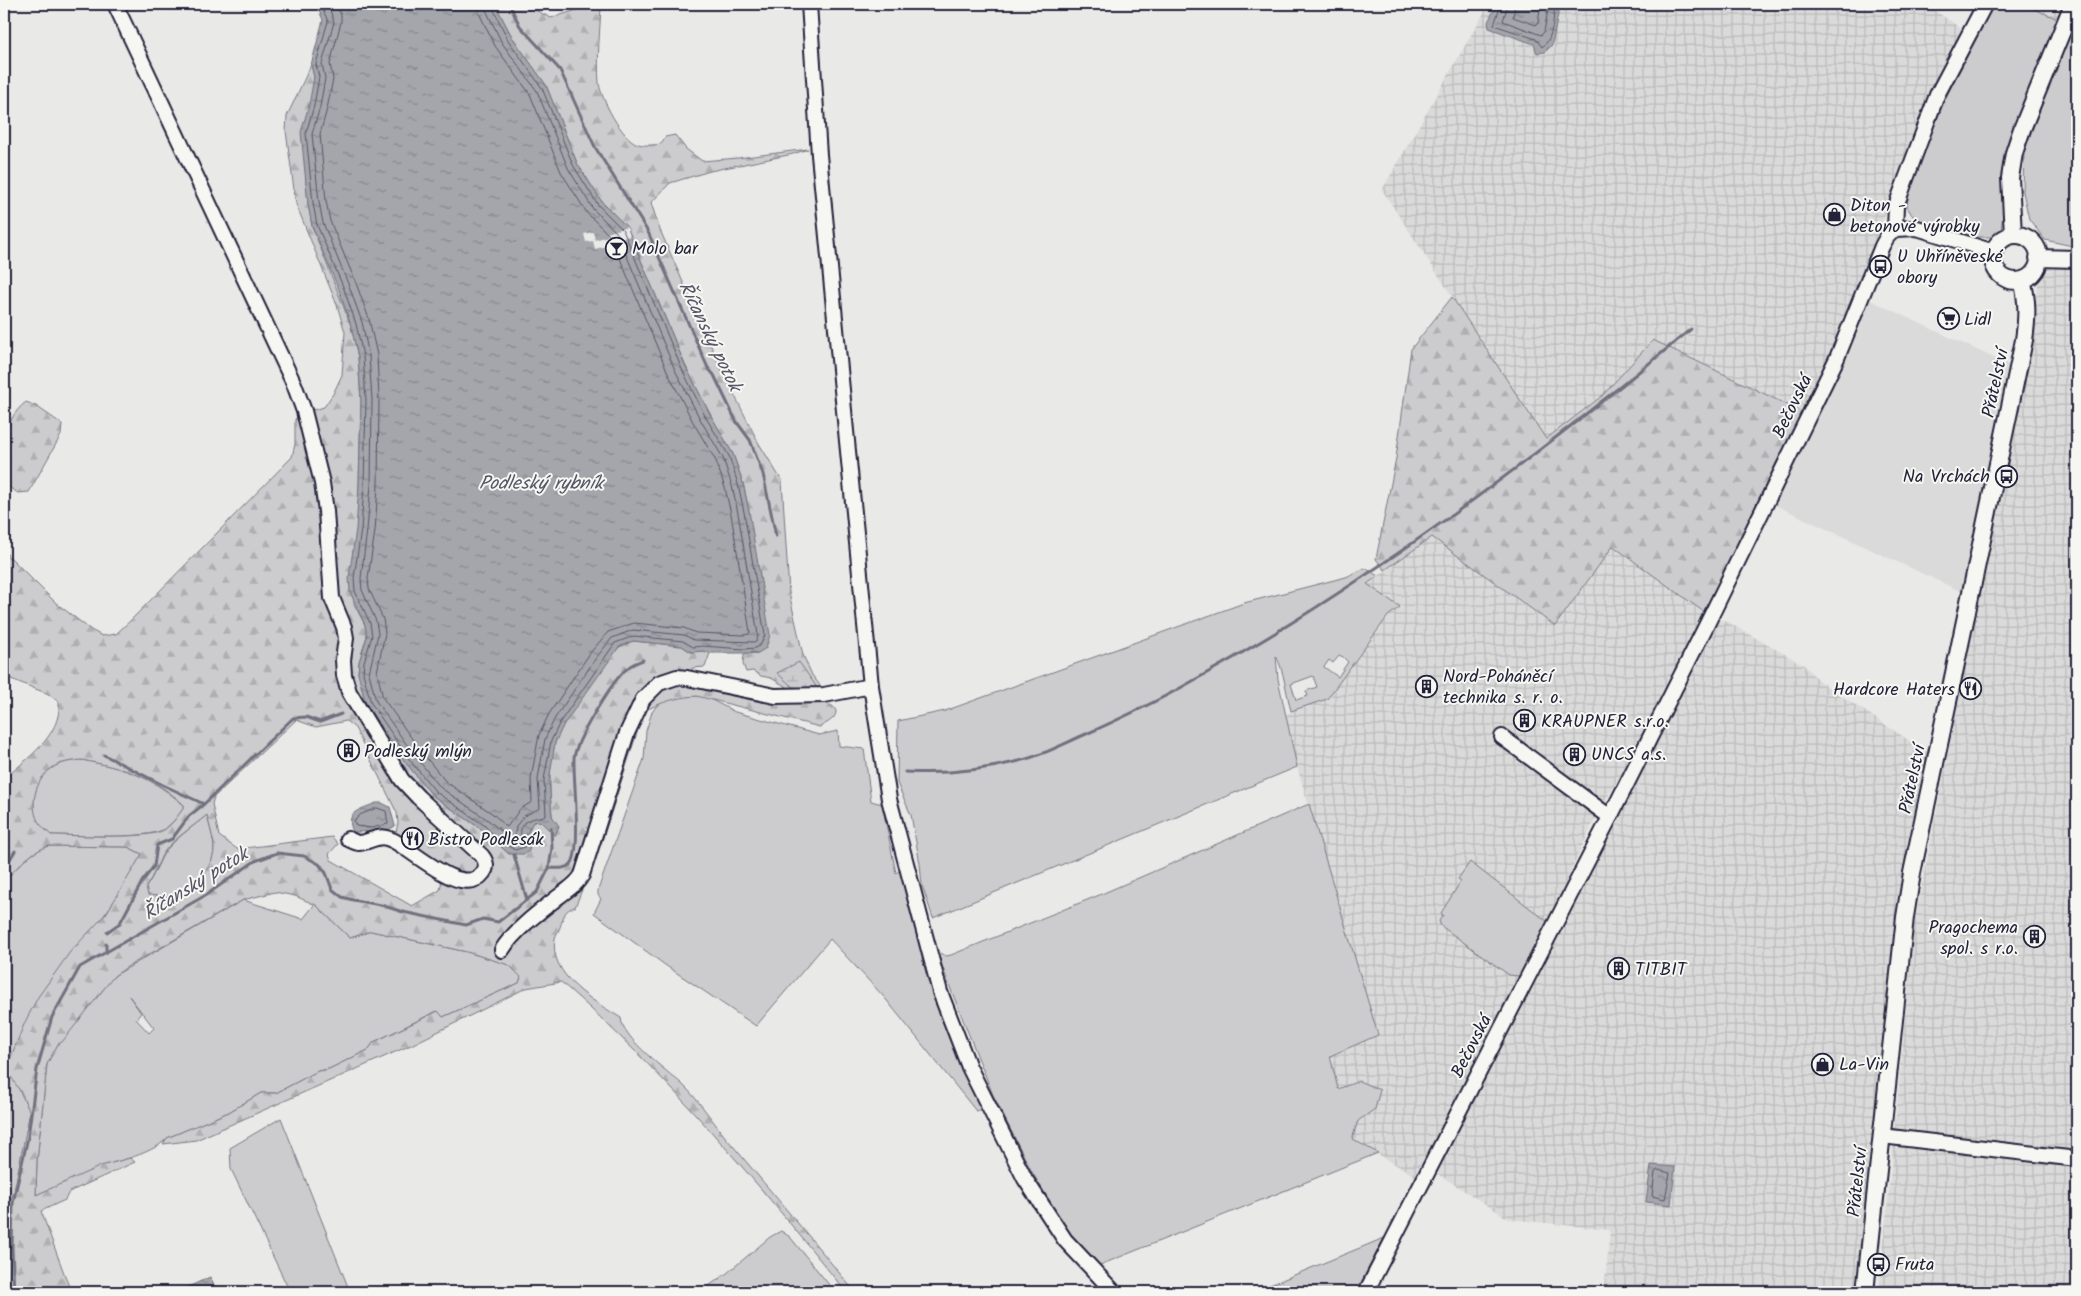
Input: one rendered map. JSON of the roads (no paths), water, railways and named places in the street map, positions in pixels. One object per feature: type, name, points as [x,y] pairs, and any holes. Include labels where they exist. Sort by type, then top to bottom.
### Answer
[{"type":"main road","points":[[2013,236],[2010,178],[2014,153],[2073,4]]},
{"type":"main road","points":[[2013,236],[2021,236],[2031,242],[2035,246],[2038,258],[2032,274],[2022,280],[2010,280],[2000,274],[1994,264],[1994,252],[1999,242],[2013,236]]},
{"type":"main road","points":[[2038,258],[2077,259]]},
{"type":"main road","name":"Přátelství","points":[[1865,1292],[1905,917],[1912,873],[2028,319],[2022,280]]},
{"type":"street","points":[[115,4],[281,352],[298,393],[322,484],[326,511],[332,598],[344,627],[346,638],[343,668],[349,692],[402,780],[418,797],[475,848],[485,860],[485,869],[478,878],[473,880],[460,879],[445,874],[394,840],[375,837],[358,843],[348,839]]},
{"type":"street","points":[[809,4],[820,165],[871,686],[891,809],[940,992],[969,1067],[1025,1179],[1065,1240],[1114,1292]]},
{"type":"street","points":[[1981,5],[1937,95],[1896,206],[1895,229],[1903,227],[1917,228],[1994,252]]},
{"type":"street","name":"Bečovská","points":[[1366,1292],[1610,817],[1837,358],[1882,246],[1887,236],[1895,229]]},
{"type":"street","points":[[502,950],[508,940],[576,884],[582,875],[627,733],[643,699],[659,683],[677,677],[687,678],[775,696],[824,695],[871,686]]},
{"type":"street","points":[[1502,737],[1610,817]]},
{"type":"street","points":[[1882,1136],[2077,1159]]},
{"type":"water","name":"Podleský rybník","points":[[313,4],[495,4],[512,37],[546,85],[577,163],[602,202],[627,227],[685,365],[733,454],[743,483],[770,635],[766,648],[758,653],[691,652],[682,646],[633,641],[619,647],[564,724],[555,743],[549,781],[552,816],[559,826],[555,836],[540,821],[533,822],[526,835],[530,845],[529,851],[524,854],[509,854],[481,829],[433,796],[405,762],[366,705],[358,673],[359,662],[367,636],[365,625],[350,592],[349,577],[356,529],[359,485],[361,400],[358,357],[351,326],[339,290],[312,226],[308,204],[301,132],[309,105],[314,77],[311,65],[323,20],[318,8]]},
{"type":"water","points":[[1497,4],[1560,4],[1552,45],[1545,52],[1537,53],[1534,44],[1489,28],[1488,22]]},
{"type":"water","points":[[376,803],[382,803],[390,807],[395,826],[387,831],[353,832],[351,825],[352,815]]},
{"type":"water","points":[[1651,1165],[1675,1167],[1671,1205],[1646,1202]]},
{"type":"water","points":[[210,1277],[217,1292],[177,1292]]},
{"type":"waterway","name":"Říčanský potok","points":[[509,4],[520,26],[560,70],[595,147],[648,232],[708,368],[714,375],[736,421],[750,440],[763,474],[776,536]]},
{"type":"waterway","points":[[905,772],[933,773],[974,770],[1024,760],[1058,747],[1191,682],[1323,603],[1449,517],[1572,425],[1691,329]]},
{"type":"waterway","name":"Říčanský potok","points":[[14,1292],[12,1248],[13,1203],[28,1137],[37,1069],[52,1017],[80,967],[206,895],[255,861],[277,853],[304,856],[319,864],[326,873],[332,889],[342,897],[466,925],[483,919],[498,922],[537,892],[549,868],[563,868],[571,864],[574,857],[577,830],[574,758],[576,749],[588,724],[614,683],[630,666],[643,660]]},
{"type":"waterway","points":[[107,932],[120,923],[142,882],[154,866],[157,845],[172,839],[189,816],[204,804],[293,718],[306,717],[320,722],[341,714]]},
{"type":"waterway","points":[[104,755],[204,804]]},
{"type":"waterway","points":[[549,868],[552,848],[551,828]]},
{"type":"waterway","points":[[4,869],[15,851]]},
{"type":"waterway","points":[[514,855],[527,900]]},
{"type":"waterway","name":"Říčanský potok","points":[[106,944],[106,953]]},
{"type":"waterway","points":[[4,1239],[12,1248]]},
{"type":"place","name":"Diton - betonové výrobky","points":[[1834,215]]},
{"type":"place","name":"Molo bar","points":[[616,248]]},
{"type":"place","name":"U Uhříněveské obory","points":[[1881,266]]},
{"type":"place","name":"Lidl","points":[[1948,319]]},
{"type":"place","name":"Na Vrchách","points":[[2006,476]]},
{"type":"place","name":"Nord-Poháněcí technika s. r. o.","points":[[1427,686]]},
{"type":"place","name":"Hardcore Haters","points":[[1971,689]]},
{"type":"place","name":"KRAUPNER s.r.o.","points":[[1525,721]]},
{"type":"place","name":"Podleský mlýn","points":[[348,751]]},
{"type":"place","name":"UNCS a.s.","points":[[1575,754]]},
{"type":"place","name":"Bistro Podlesák","points":[[412,839]]},
{"type":"place","name":"Pragochema spol. s r.o.","points":[[2034,937]]},
{"type":"place","name":"TITBIT","points":[[1619,969]]},
{"type":"place","name":"La-Vin","points":[[1823,1064]]},
{"type":"place","name":"Fruta","points":[[1879,1264]]}]
